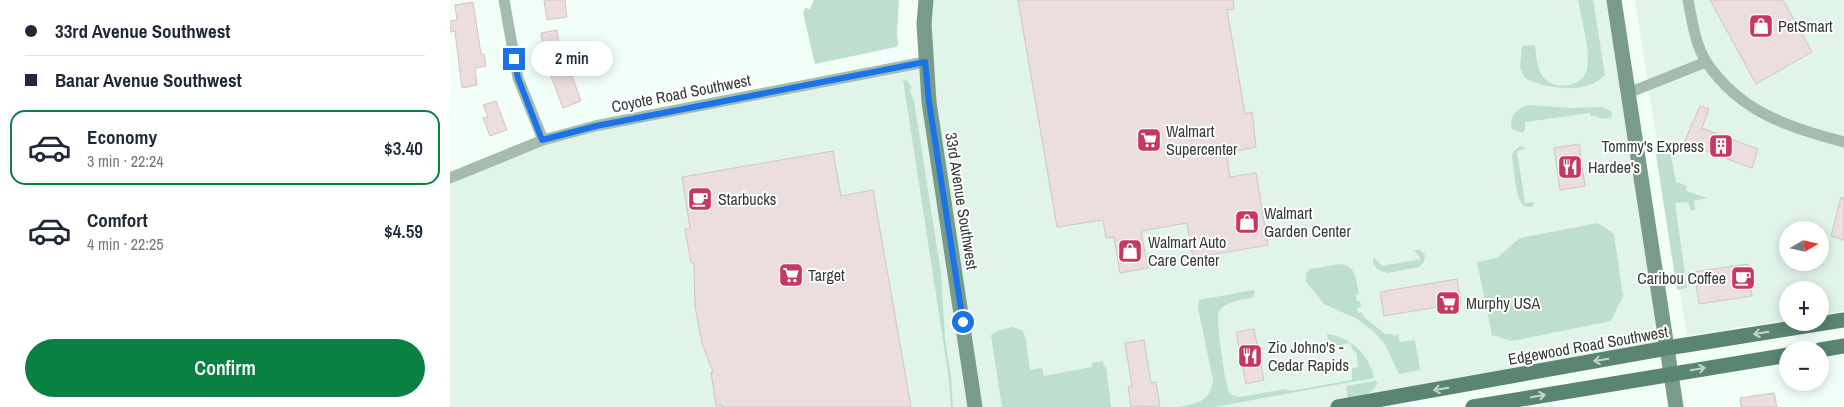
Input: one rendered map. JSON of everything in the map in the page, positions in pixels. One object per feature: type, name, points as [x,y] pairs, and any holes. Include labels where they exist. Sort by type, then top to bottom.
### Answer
[{"type":"main road","name":"Edgewood Road Southwest","points":[[1338,407],[1397,401],[1667,348],[1844,320]]},
{"type":"main road","points":[[1829,348],[1844,346]]},
{"type":"main road","points":[[1473,407],[1779,356]]},
{"type":"street","points":[[504,0],[518,78],[542,140]]},
{"type":"street","name":"33rd Avenue Southwest","points":[[926,0],[924,24],[925,62],[929,102],[976,407]]},
{"type":"street","points":[[1614,0],[1676,407]]},
{"type":"street","points":[[1688,0],[1694,31],[1706,62],[1733,92],[1760,113],[1784,124],[1844,142]]},
{"type":"street","name":"Coyote Road Southwest","points":[[450,178],[542,140],[596,126],[925,62]]},
{"type":"street","points":[[1628,93],[1706,62]]},
{"type":"shaded area","points":[[926,0],[1614,0],[1667,348],[1338,407],[450,407],[450,178],[543,140],[925,62]]},
{"type":"shaded area","points":[[1635,0],[1844,0],[1844,311],[1829,314],[1829,281],[1779,281],[1779,321],[1687,336]]},
{"type":"green space","points":[[814,0],[899,0],[898,45],[896,47],[815,64],[803,13],[805,8],[810,9]]},
{"type":"green space","points":[[1578,0],[1593,0],[1605,75],[1597,81],[1577,88],[1544,85],[1525,78],[1520,68],[1522,46],[1535,45],[1540,71],[1549,82],[1555,85],[1568,85],[1580,80],[1584,75],[1587,69],[1588,53]]},
{"type":"green space","points":[[903,79],[909,83],[912,90],[909,89],[914,101],[941,273],[945,339],[951,377],[953,407],[951,407],[949,380]]},
{"type":"green space","points":[[1527,105],[1571,108],[1601,107],[1611,111],[1612,117],[1602,119],[1591,116],[1590,113],[1525,122],[1525,130],[1522,133],[1512,129],[1511,121],[1519,109]]},
{"type":"green space","points":[[1520,146],[1526,149],[1517,151],[1525,203],[1533,202],[1532,207],[1522,204],[1516,187],[1512,156],[1513,152]]},
{"type":"green space","points":[[1669,146],[1676,182],[1687,186],[1686,191],[1708,198],[1694,201],[1695,210],[1691,210],[1688,202],[1675,203],[1687,288],[1677,290],[1655,148]]},
{"type":"green space","points":[[1598,223],[1614,234],[1623,296],[1611,321],[1512,341],[1492,335],[1477,262],[1497,258],[1520,238]]},
{"type":"green space","points":[[1414,250],[1420,250],[1425,255],[1424,262],[1419,267],[1387,273],[1377,269],[1373,263],[1374,257],[1382,266],[1421,259]]},
{"type":"green space","points":[[1340,264],[1349,267],[1356,279],[1359,294],[1356,295],[1357,301],[1360,301],[1361,307],[1357,308],[1358,313],[1362,312],[1364,317],[1385,334],[1393,334],[1393,336],[1398,334],[1400,342],[1415,340],[1420,370],[1399,374],[1385,344],[1373,331],[1357,319],[1324,304],[1306,282],[1306,274],[1310,269]]},
{"type":"green space","points":[[1253,290],[1255,292],[1252,298],[1230,303],[1219,311],[1218,325],[1223,365],[1227,387],[1234,396],[1240,397],[1285,389],[1290,391],[1352,380],[1352,368],[1358,367],[1356,352],[1352,350],[1351,343],[1363,354],[1372,370],[1374,378],[1214,407],[1177,407],[1201,401],[1212,387],[1213,380],[1198,308],[1199,300]]},
{"type":"green space","points":[[1012,327],[1022,330],[1025,336],[1030,370],[1042,368],[1044,376],[1092,367],[1092,363],[1103,361],[1104,367],[1106,366],[1111,407],[1002,407],[991,335],[997,331]]},
{"type":"green space","points":[[1327,334],[1351,343],[1332,346],[1331,357]]},
{"type":"green space","points":[[1378,382],[1370,392],[1348,399],[1346,386]]},
{"type":"building","points":[[544,0],[565,0],[567,17],[547,20]]},
{"type":"building","name":"Walmart Supercenter","points":[[1018,0],[1233,0],[1234,9],[1227,10],[1245,114],[1252,112],[1256,147],[1226,153],[1230,177],[1256,173],[1268,245],[1193,258],[1187,223],[1141,231],[1148,268],[1120,273],[1114,237],[1106,238],[1103,220],[1057,227]]},
{"type":"building","name":"PetSmart","points":[[1710,0],[1783,0],[1812,52],[1756,84]]},
{"type":"building","points":[[473,2],[481,54],[484,54],[486,66],[475,68],[477,85],[462,88],[455,31],[450,32],[450,21],[457,20],[455,5]]},
{"type":"building","points":[[557,30],[562,68],[565,67],[568,77],[572,76],[581,101],[563,108],[545,60],[541,33]]},
{"type":"building","points":[[496,101],[507,130],[490,136],[483,118],[488,117],[483,105]]},
{"type":"building","name":"Tommy's Express","points":[[1700,106],[1709,109],[1702,128],[1758,149],[1752,168],[1684,143]]},
{"type":"building","name":"Hardee's","points":[[1579,144],[1585,186],[1560,190],[1554,148]]},
{"type":"building","name":"Target","points":[[833,151],[841,196],[873,190],[911,407],[716,406],[711,372],[713,372],[702,343],[695,306],[694,263],[691,263],[685,229],[690,228],[682,177]]},
{"type":"building","points":[[1841,197],[1844,198],[1844,240],[1831,236]]},
{"type":"building","points":[[1748,264],[1752,296],[1699,304],[1694,272]]},
{"type":"building","points":[[1457,279],[1461,303],[1384,316],[1380,292]]},
{"type":"building","name":"Zio Johno's - Cedar Rapids","points":[[1254,329],[1264,380],[1246,384],[1236,332]]},
{"type":"building","points":[[1144,340],[1151,383],[1156,382],[1160,406],[1131,407],[1128,387],[1132,386],[1125,343]]},
{"type":"building","points":[[1774,393],[1777,407],[1741,407],[1740,398]]},
{"type":"place","name":"PetSmart","points":[[1761,26]]},
{"type":"place","name":"Walmart Supercenter","points":[[1149,140]]},
{"type":"place","name":"Tommy's Express","points":[[1721,146]]},
{"type":"place","name":"Hardee's","points":[[1570,167]]},
{"type":"place","name":"Starbucks","points":[[700,199]]},
{"type":"place","name":"Walmart Garden Center","points":[[1247,222]]},
{"type":"place","name":"Walmart Auto Care Center","points":[[1130,251]]},
{"type":"place","name":"Target","points":[[791,275]]},
{"type":"place","name":"Caribou Coffee","points":[[1743,278]]},
{"type":"place","name":"Murphy USA","points":[[1448,303]]},
{"type":"place","name":"Zio Johno's - Cedar Rapids","points":[[1250,356]]},
{"type":"route","points":[[514,59],[518,78],[542,140],[596,126],[925,62],[929,102],[963,322]]}]
